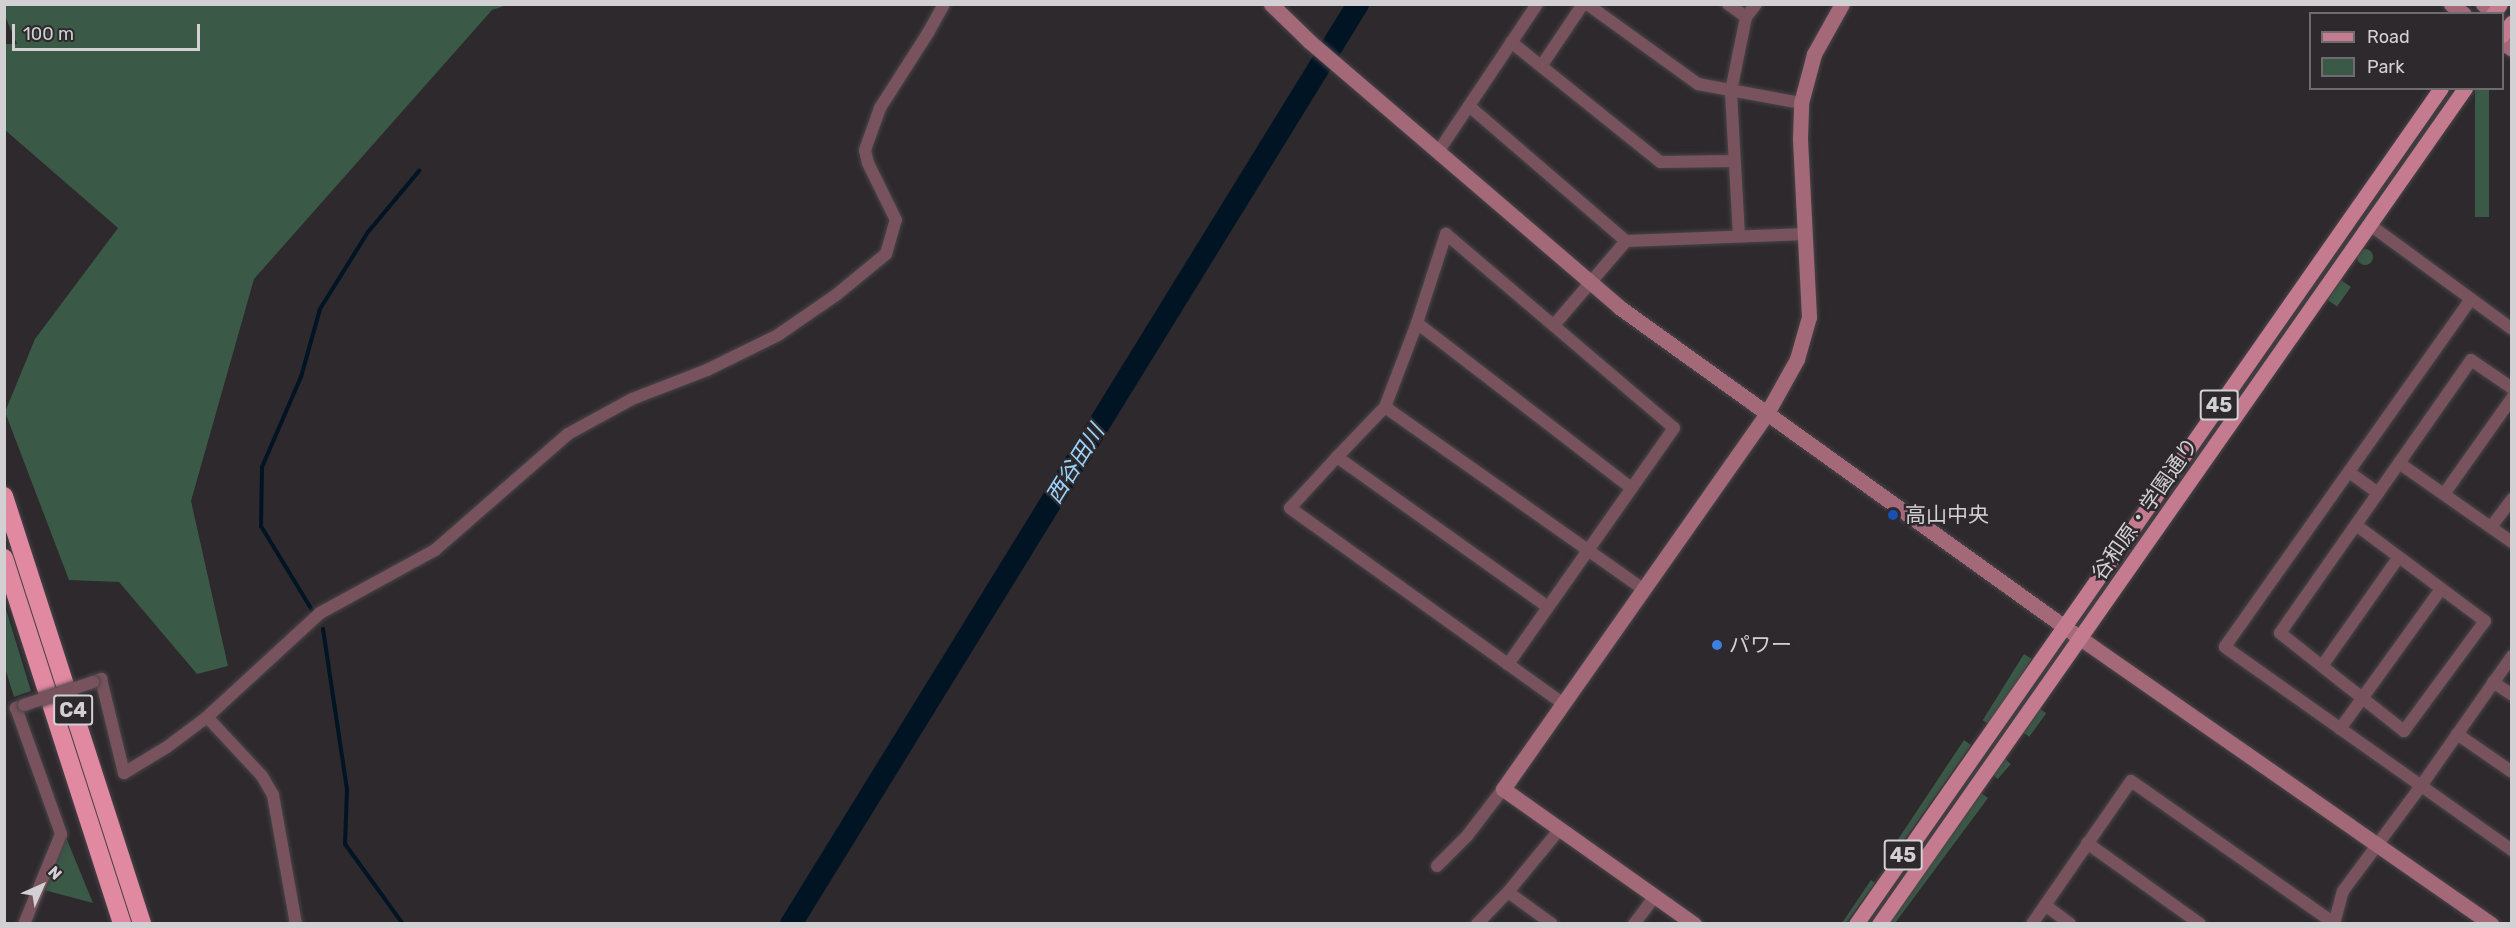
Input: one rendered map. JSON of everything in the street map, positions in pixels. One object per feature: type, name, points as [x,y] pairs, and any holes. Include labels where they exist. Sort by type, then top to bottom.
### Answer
[{"type":"highway","name":"C4","points":[[4,496],[142,924]]},
{"type":"highway","name":"C4","points":[[4,558],[122,924]]},
{"type":"main road","name":"谷和原・学園通り","points":[[1856,924],[2440,90]]},
{"type":"main road","name":"谷和原・学園通り","points":[[1879,924],[2464,90]]},
{"type":"street","points":[[24,924],[37,887],[61,834],[16,708],[101,679],[124,773],[167,747],[207,717],[320,613],[435,550],[568,434],[632,399],[707,370],[778,335],[836,296],[886,254],[896,220],[868,163],[865,150],[880,108],[944,4]]},
{"type":"street","points":[[1271,4],[1314,45],[1438,152],[1591,283],[1652,331],[2080,638],[2492,924]]},
{"type":"street","points":[[1438,152],[1537,4]]},
{"type":"street","points":[[1542,65],[1583,4]]},
{"type":"street","points":[[1587,4],[1698,84],[1801,103]]},
{"type":"street","points":[[1728,4],[1746,17]]},
{"type":"street","points":[[1739,236],[1731,91],[1746,17],[1756,4]]},
{"type":"street","points":[[1437,866],[1467,836],[1503,789],[1767,413],[1797,359],[1809,317],[1800,138],[1801,103],[1814,54],[1842,4]]},
{"type":"street","points":[[1511,42],[1660,162],[1734,161]]},
{"type":"street","points":[[1469,106],[1626,242],[1806,234]]},
{"type":"street","points":[[2370,225],[2511,329]]},
{"type":"street","points":[[1508,664],[1674,428],[1446,234],[1417,323],[1385,407],[1290,508],[1562,703]]},
{"type":"street","points":[[1554,325],[1626,242]]},
{"type":"street","points":[[2471,299],[2225,647],[2511,850]]},
{"type":"street","points":[[1417,323],[1631,488]]},
{"type":"street","points":[[2356,525],[2485,621],[2404,731],[2280,633],[2471,360],[2511,388]]},
{"type":"street","points":[[2444,494],[2511,398]]},
{"type":"street","points":[[1385,407],[1643,589]]},
{"type":"street","points":[[1336,457],[1548,607]]},
{"type":"street","points":[[2399,463],[2511,542]]},
{"type":"street","points":[[2349,472],[2378,493]]},
{"type":"street","points":[[2491,527],[2511,499]]},
{"type":"street","points":[[2322,666],[2398,557]]},
{"type":"street","points":[[2340,729],[2441,589]]},
{"type":"street","points":[[2032,924],[2131,781],[2334,923],[2343,891],[2379,845],[2511,656]]},
{"type":"street","points":[[2493,682],[2511,695]]},
{"type":"street","points":[[207,717],[262,776],[273,795],[296,924]]},
{"type":"street","points":[[2457,734],[2511,772]]},
{"type":"street","points":[[1503,789],[1694,924]]},
{"type":"street","points":[[1477,924],[1508,892],[1560,829]]},
{"type":"street","points":[[2087,843],[2200,924]]},
{"type":"street","points":[[1508,892],[1552,924]]},
{"type":"street","points":[[1634,924],[1655,896]]},
{"type":"street","points":[[2045,905],[2070,924]]},
{"type":"green space","points":[[5,4],[507,5],[492,10],[254,279],[191,501],[228,666],[197,674],[119,582],[69,580],[5,412],[35,339],[118,228],[5,130],[5,44],[17,44],[5,16]]},
{"type":"green space","points":[[2475,90],[2489,90],[2489,217],[2475,217]]},
{"type":"green space","points":[[2365,249],[2373,257],[2365,265],[2357,257]]},
{"type":"green space","points":[[2341,280],[2351,287],[2337,307],[2327,300]]},
{"type":"green space","points":[[5,606],[31,691],[14,697],[5,668]]},
{"type":"green space","points":[[2024,654],[2032,659],[1990,725],[1983,720]]},
{"type":"green space","points":[[2039,708],[2046,713],[2029,737],[2022,731]]},
{"type":"green space","points":[[1964,740],[1971,745],[1891,859],[1887,856]]},
{"type":"green space","points":[[2004,758],[2011,764],[1998,779],[1991,773]]},
{"type":"green space","points":[[1981,793],[1988,798],[1895,923],[1889,923]]},
{"type":"green space","points":[[65,835],[93,903],[44,890]]},
{"type":"green space","points":[[1871,880],[1875,883],[1846,923],[1842,923]]},
{"type":"waterway","name":"西谷田川","points":[[791,924],[1358,4]]},
{"type":"waterway","points":[[312,610],[261,526],[262,467],[301,377],[320,309],[368,232],[419,171]]},
{"type":"waterway","points":[[323,629],[347,790],[345,844],[403,924]]},
{"type":"place","name":"高山中央","points":[[1893,515]]},
{"type":"place","name":"パワー","points":[[1717,645]]}]
